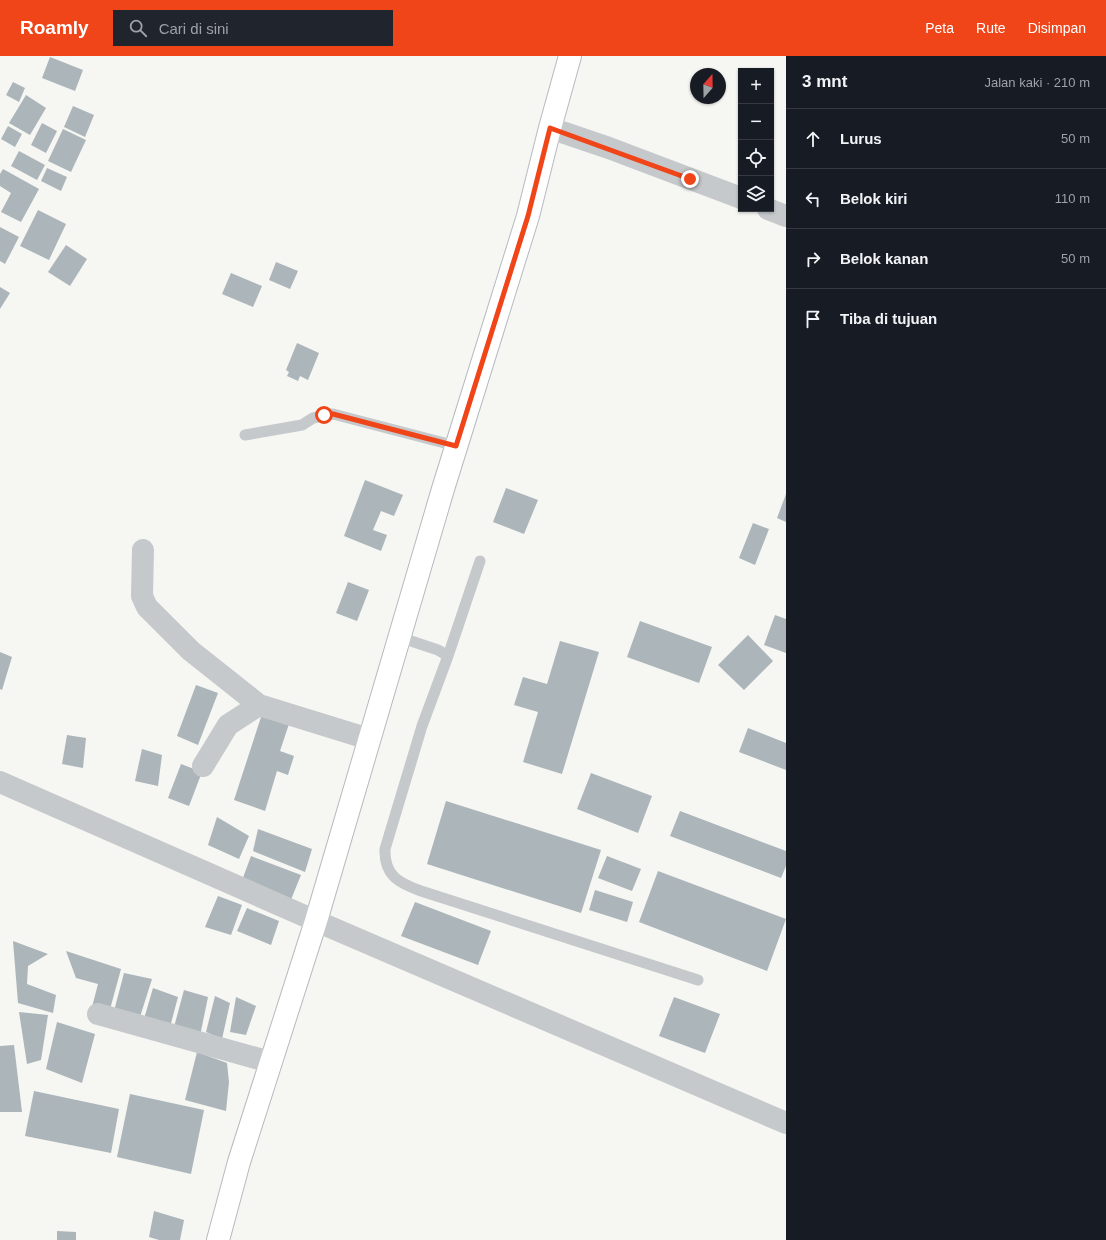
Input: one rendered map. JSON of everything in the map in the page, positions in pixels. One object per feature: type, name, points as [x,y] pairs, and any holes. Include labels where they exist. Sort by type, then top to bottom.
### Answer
[{"type":"main road","points":[[218,1240],[239,1162],[316,921],[456,446],[528,216],[570,56]]},
{"type":"street","points":[[550,128],[609,148],[738,197]]},
{"type":"street","points":[[774,211],[786,216]]},
{"type":"street","points":[[143,550],[142,596],[151,613],[191,651],[230,684],[259,705],[369,740]]},
{"type":"street","points":[[202,766],[228,725],[259,705]]},
{"type":"street","points":[[0,782],[316,921],[786,1123]]},
{"type":"street","points":[[98,1014],[270,1062]]},
{"type":"lane","points":[[245,435],[302,425],[313,418],[333,414],[456,446]]},
{"type":"lane","points":[[480,561],[448,656],[422,726],[385,849],[386,868],[402,884],[421,891],[698,980]]},
{"type":"lane","points":[[400,637],[438,650],[448,656]]},
{"type":"building","points":[[50,57],[83,70],[75,91],[42,78]]},
{"type":"building","points":[[13,82],[25,88],[19,102],[6,95]]},
{"type":"building","points":[[26,95],[46,108],[30,135],[9,123]]},
{"type":"building","points":[[73,106],[94,115],[85,137],[64,127]]},
{"type":"building","points":[[42,123],[57,131],[46,153],[31,145]]},
{"type":"building","points":[[8,126],[22,134],[15,147],[1,139]]},
{"type":"building","points":[[63,129],[86,140],[71,172],[48,161]]},
{"type":"building","points":[[19,151],[45,165],[37,180],[11,166]]},
{"type":"building","points":[[47,168],[67,177],[61,191],[41,181]]},
{"type":"building","points":[[3,169],[39,189],[21,222],[1,212],[11,193],[0,186],[0,174]]},
{"type":"building","points":[[38,210],[66,224],[49,260],[20,246]]},
{"type":"building","points":[[0,227],[19,237],[5,264],[0,261]]},
{"type":"building","points":[[66,245],[87,259],[70,286],[48,272]]},
{"type":"building","points":[[276,262],[298,271],[290,289],[269,280]]},
{"type":"building","points":[[231,273],[262,286],[253,307],[222,294]]},
{"type":"building","points":[[0,287],[10,293],[0,309]]},
{"type":"building","points":[[297,343],[319,353],[308,380],[300,376],[298,381],[287,376],[289,372],[286,370]]},
{"type":"building","points":[[365,480],[403,495],[394,516],[381,511],[373,530],[387,535],[381,551],[344,536]]},
{"type":"building","points":[[506,488],[538,500],[524,534],[493,522]]},
{"type":"building","points":[[786,494],[786,522],[777,518]]},
{"type":"building","points":[[753,523],[769,529],[755,565],[739,558]]},
{"type":"building","points":[[348,582],[369,590],[357,621],[336,613]]},
{"type":"building","points":[[775,615],[786,619],[786,653],[764,645]]},
{"type":"building","points":[[640,621],[712,647],[699,683],[627,657]]},
{"type":"building","points":[[748,635],[773,661],[744,690],[718,665]]},
{"type":"building","points":[[560,641],[599,652],[562,774],[523,762],[538,712],[514,705],[523,677],[547,684]]},
{"type":"building","points":[[0,652],[12,657],[2,690],[0,689]]},
{"type":"building","points":[[196,685],[218,693],[198,745],[177,736]]},
{"type":"building","points":[[262,714],[290,721],[280,751],[294,756],[288,775],[277,771],[265,811],[234,800]]},
{"type":"building","points":[[748,728],[786,743],[786,770],[739,752]]},
{"type":"building","points":[[67,735],[86,738],[83,768],[62,764]]},
{"type":"building","points":[[142,749],[162,755],[158,786],[135,781]]},
{"type":"building","points":[[181,764],[202,772],[189,806],[168,798]]},
{"type":"building","points":[[591,773],[652,796],[638,833],[577,809]]},
{"type":"building","points":[[446,801],[601,850],[581,913],[427,864]]},
{"type":"building","points":[[680,811],[786,851],[786,866],[781,878],[670,836]]},
{"type":"building","points":[[217,817],[249,836],[239,859],[208,845]]},
{"type":"building","points":[[258,829],[312,849],[305,872],[253,851]]},
{"type":"building","points":[[251,856],[301,875],[290,902],[241,883]]},
{"type":"building","points":[[607,856],[641,869],[632,891],[598,878]]},
{"type":"building","points":[[658,871],[786,919],[767,971],[639,922]]},
{"type":"building","points":[[595,890],[633,902],[627,922],[589,910]]},
{"type":"building","points":[[218,896],[242,905],[231,935],[205,927]]},
{"type":"building","points":[[415,902],[491,931],[478,965],[401,936]]},
{"type":"building","points":[[247,908],[279,921],[271,945],[237,931]]},
{"type":"building","points":[[13,941],[48,954],[28,966],[27,984],[56,995],[53,1013],[18,1003]]},
{"type":"building","points":[[66,951],[121,969],[109,1013],[92,1007],[98,984],[76,978]]},
{"type":"building","points":[[124,973],[152,979],[139,1020],[114,1011]]},
{"type":"building","points":[[153,988],[178,997],[170,1027],[144,1019]]},
{"type":"building","points":[[184,990],[208,997],[200,1036],[174,1027]]},
{"type":"building","points":[[215,996],[230,1003],[222,1039],[206,1032]]},
{"type":"building","points":[[236,997],[256,1006],[246,1035],[230,1032]]},
{"type":"building","points":[[674,997],[720,1014],[705,1053],[659,1036]]},
{"type":"building","points":[[19,1012],[48,1015],[41,1060],[27,1064]]},
{"type":"building","points":[[57,1022],[95,1034],[82,1083],[46,1069]]},
{"type":"building","points":[[14,1045],[22,1112],[0,1112],[0,1046]]},
{"type":"building","points":[[197,1052],[227,1063],[229,1082],[226,1111],[185,1100]]},
{"type":"building","points":[[34,1091],[119,1109],[111,1153],[25,1136]]},
{"type":"building","points":[[130,1094],[204,1110],[191,1174],[117,1157]]},
{"type":"building","points":[[154,1211],[184,1220],[180,1240],[159,1240],[149,1237]]},
{"type":"building","points":[[57,1231],[76,1232],[76,1240],[57,1240]]},
{"type":"route","points":[[324,415],[333,414],[456,446],[528,216],[550,128],[609,148],[690,179]]}]
